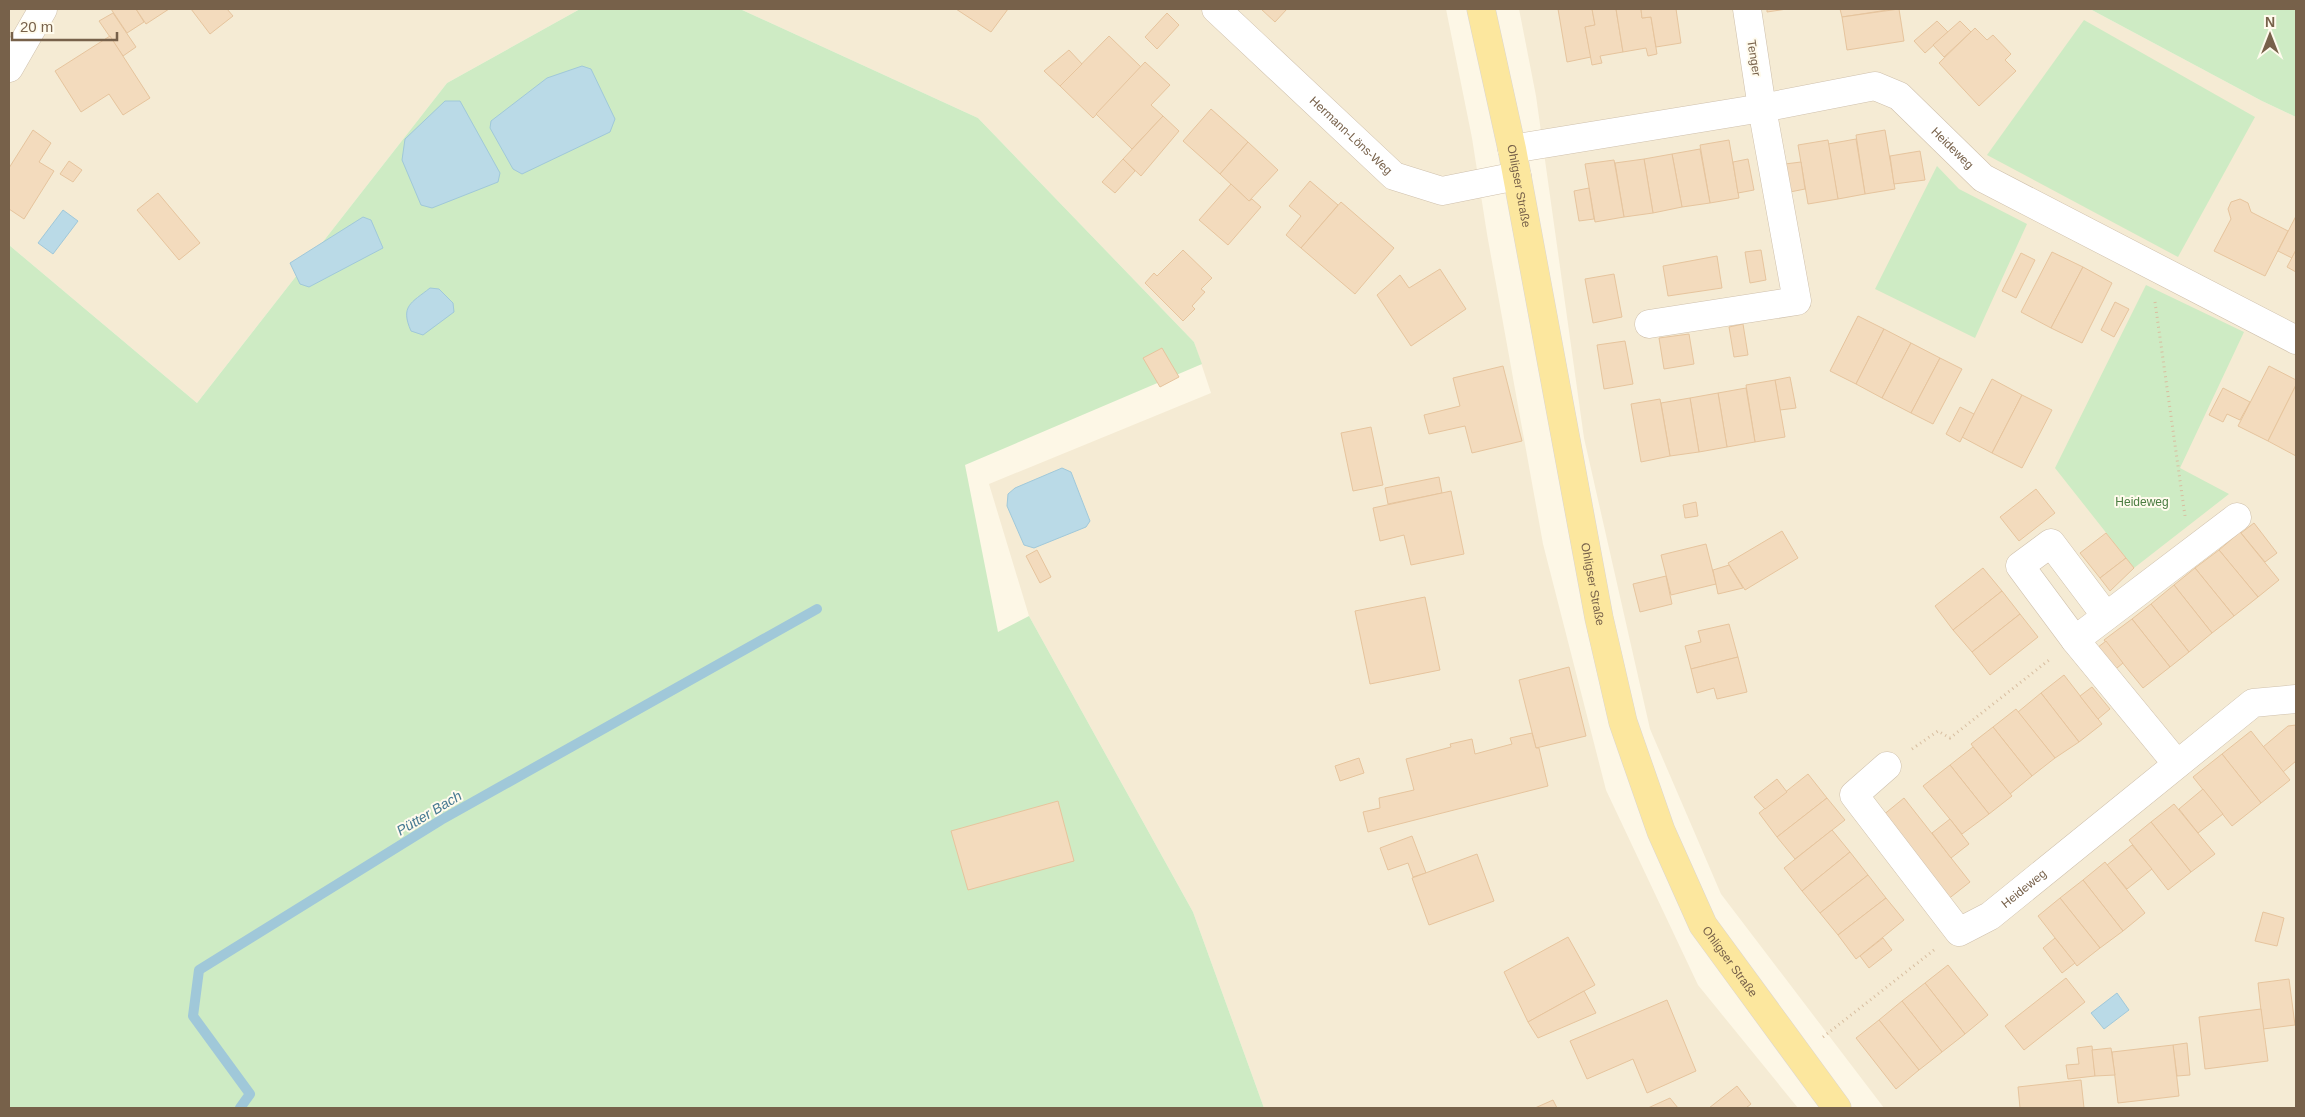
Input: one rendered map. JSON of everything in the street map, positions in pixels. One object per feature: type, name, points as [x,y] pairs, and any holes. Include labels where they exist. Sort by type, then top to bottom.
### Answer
[{"type":"main road","name":"Ohligser Straße","points":[[1481,9],[1512,149],[1599,618],[1623,722],[1661,832],[1703,924],[1837,1108]]},
{"type":"street","points":[[9,68],[43,9]]},
{"type":"street","name":"Hermann-Löns-Weg","points":[[1216,9],[1394,176],[1442,191],[1517,176]]},
{"type":"street","name":"Tenger","points":[[1746,9],[1762,108]]},
{"type":"street","name":"Heideweg","points":[[1512,149],[1762,108],[1874,86],[1899,96],[1983,178],[2296,340]]},
{"type":"street","points":[[1649,324],[1797,300],[1762,108]]},
{"type":"street","points":[[2075,640],[2237,518]]},
{"type":"street","points":[[2106,616],[2051,543],[2020,566],[2075,640],[2177,764]]},
{"type":"street","name":"Heideweg","points":[[1959,932],[1990,916],[2253,703],[2296,698]]},
{"type":"street","points":[[1887,766],[1854,795],[1959,932]]},
{"type":"path","points":[[2150,264],[2192,552]]},
{"type":"path","points":[[1887,766],[1938,732],[1950,738],[2075,640]]},
{"type":"path","points":[[1798,1056],[1959,932]]},
{"type":"shaded area","points":[[9,9],[580,9],[447,83],[197,403],[9,245]]},
{"type":"shaded area","points":[[740,9],[1446,9],[1472,138],[1487,234],[1543,544],[1606,790],[1698,985],[1798,1108],[1264,1108],[1193,912],[1029,616],[989,484],[1211,393],[1194,342],[978,118]]},
{"type":"shaded area","points":[[1519,9],[2090,9],[2262,101],[2296,117],[2296,1108],[1884,1108],[1721,894],[1650,729],[1584,438],[1536,96]]},
{"type":"green space","points":[[580,9],[740,9],[978,118],[1194,342],[1202,364],[965,465],[998,632],[1029,616],[1193,912],[1264,1108],[9,1108],[9,245],[197,403],[447,83]]},
{"type":"green space","points":[[2090,9],[2296,9],[2296,117],[2262,101]]},
{"type":"green space","points":[[2084,20],[2255,117],[2178,257],[1987,155]]},
{"type":"green space","points":[[1937,166],[1959,189],[2027,224],[1975,338],[1875,289]]},
{"type":"green space","points":[[2146,285],[2244,332],[2180,468],[2229,494],[2134,568],[2055,468]]},
{"type":"water","points":[[582,66],[591,69],[615,119],[610,132],[522,174],[513,169],[490,128],[491,121],[547,78]]},
{"type":"water","points":[[445,101],[460,101],[500,173],[498,182],[432,208],[421,205],[402,160],[405,139]]},
{"type":"water","points":[[63,210],[78,221],[53,254],[38,243]]},
{"type":"water","points":[[363,217],[371,220],[383,248],[309,287],[300,284],[290,263]]},
{"type":"water","points":[[430,288],[439,289],[453,303],[454,312],[423,335],[411,331],[407,310],[413,302]]},
{"type":"water","points":[[1062,468],[1071,472],[1090,521],[1086,527],[1034,548],[1024,545],[1007,506],[1008,494],[1015,488]]},
{"type":"water","points":[[2117,993],[2129,1010],[2104,1029],[2091,1013]]},
{"type":"building","points":[[111,9],[136,9],[144,22],[127,33]]},
{"type":"building","points":[[136,9],[169,9],[146,24]]},
{"type":"building","points":[[191,9],[227,9],[233,16],[210,34]]},
{"type":"building","points":[[956,9],[1008,9],[991,32]]},
{"type":"building","points":[[1261,9],[1287,9],[1275,22]]},
{"type":"building","points":[[1558,9],[1592,9],[1595,25],[1585,27],[1591,57],[1567,62]]},
{"type":"building","points":[[1592,9],[1616,9],[1623,52],[1600,56],[1602,63],[1592,65],[1585,27],[1595,25]]},
{"type":"building","points":[[1616,9],[1641,9],[1642,18],[1651,17],[1657,54],[1648,56],[1646,48],[1623,52]]},
{"type":"building","points":[[1641,9],[1676,9],[1681,43],[1656,47],[1651,17],[1642,18]]},
{"type":"building","points":[[1767,9],[1787,9],[1767,12]]},
{"type":"building","points":[[1840,9],[1894,9],[1842,17]]},
{"type":"building","points":[[1899,9],[1904,41],[1847,50],[1842,17]]},
{"type":"building","points":[[113,13],[136,47],[123,56],[99,21]]},
{"type":"building","points":[[1167,13],[1179,25],[1157,49],[1145,37]]},
{"type":"building","points":[[1937,21],[1948,32],[1925,53],[1914,41]]},
{"type":"building","points":[[1960,21],[1971,32],[1944,57],[1933,45]]},
{"type":"building","points":[[1975,28],[1987,40],[1993,35],[2011,54],[2005,60],[2016,71],[1979,106],[1939,63]]},
{"type":"building","points":[[110,36],[150,98],[123,115],[109,94],[81,112],[55,71]]},
{"type":"building","points":[[1109,36],[1141,67],[1093,118],[1060,86]]},
{"type":"building","points":[[1069,50],[1082,64],[1060,86],[1044,71]]},
{"type":"building","points":[[1145,62],[1170,85],[1151,105],[1163,116],[1132,149],[1096,114]]},
{"type":"building","points":[[1211,109],[1248,142],[1220,174],[1183,141]]},
{"type":"building","points":[[1163,116],[1179,131],[1141,176],[1123,159]]},
{"type":"building","points":[[33,130],[51,143],[39,162],[54,171],[24,219],[9,209],[9,168]]},
{"type":"building","points":[[1885,130],[1895,189],[1865,194],[1856,135]]},
{"type":"building","points":[[1856,139],[1865,194],[1838,199],[1828,144]]},
{"type":"building","points":[[1729,140],[1739,198],[1710,203],[1700,145]]},
{"type":"building","points":[[1828,140],[1838,199],[1808,204],[1798,145]]},
{"type":"building","points":[[1248,142],[1278,170],[1249,201],[1220,174]]},
{"type":"building","points":[[1700,149],[1710,203],[1682,207],[1672,154]]},
{"type":"building","points":[[1920,151],[1925,180],[1894,184],[1890,156]]},
{"type":"building","points":[[1672,154],[1682,207],[1653,213],[1644,159]]},
{"type":"building","points":[[1123,159],[1135,171],[1115,193],[1102,182]]},
{"type":"building","points":[[1644,159],[1653,213],[1624,217],[1615,163]]},
{"type":"building","points":[[1748,159],[1754,190],[1738,193],[1733,162]]},
{"type":"building","points":[[1614,160],[1624,217],[1595,222],[1585,164]]},
{"type":"building","points":[[69,161],[82,170],[73,182],[60,174]]},
{"type":"building","points":[[1801,162],[1805,189],[1790,192],[1785,164]]},
{"type":"building","points":[[1310,181],[1338,205],[1301,248],[1286,235],[1301,216],[1289,206]]},
{"type":"building","points":[[1231,184],[1249,201],[1252,199],[1261,207],[1228,245],[1199,220]]},
{"type":"building","points":[[1589,188],[1594,219],[1579,221],[1574,191]]},
{"type":"building","points":[[158,193],[200,243],[179,260],[137,210]]},
{"type":"building","points":[[2240,199],[2248,203],[2251,212],[2288,231],[2265,276],[2214,251],[2231,219],[2228,209],[2231,202]]},
{"type":"building","points":[[1341,202],[1394,248],[1355,294],[1301,248]]},
{"type":"building","points":[[2296,216],[2296,250],[2292,258],[2278,251]]},
{"type":"building","points":[[1183,250],[1212,278],[1201,289],[1205,292],[1192,306],[1195,309],[1183,321],[1145,283],[1154,273],[1157,276]]},
{"type":"building","points":[[1761,250],[1766,280],[1750,283],[1745,252]]},
{"type":"building","points":[[2296,250],[2296,272],[2287,267]]},
{"type":"building","points":[[2052,252],[2083,267],[2051,328],[2021,312]]},
{"type":"building","points":[[2021,253],[2035,260],[2016,298],[2002,291]]},
{"type":"building","points":[[1717,256],[1722,288],[1668,296],[1663,266]]},
{"type":"building","points":[[2083,267],[2112,283],[2082,343],[2051,328]]},
{"type":"building","points":[[1440,269],[1466,309],[1411,346],[1377,295],[1400,275],[1409,288]]},
{"type":"building","points":[[1614,274],[1622,317],[1593,323],[1585,279]]},
{"type":"building","points":[[2115,302],[2129,309],[2114,337],[2101,330]]},
{"type":"building","points":[[1858,316],[1884,329],[1856,384],[1830,371]]},
{"type":"building","points":[[1743,324],[1748,355],[1734,357],[1729,327]]},
{"type":"building","points":[[1884,329],[1911,343],[1882,398],[1856,384]]},
{"type":"building","points":[[1689,334],[1694,364],[1664,369],[1659,338]]},
{"type":"building","points":[[1625,341],[1633,384],[1604,389],[1597,345]]},
{"type":"building","points":[[1911,343],[1940,358],[1911,413],[1882,398]]},
{"type":"building","points":[[1162,348],[1179,377],[1160,387],[1143,358]]},
{"type":"building","points":[[1940,358],[1962,369],[1933,424],[1911,413]]},
{"type":"building","points":[[1503,366],[1522,441],[1472,453],[1465,426],[1429,434],[1424,415],[1460,406],[1453,378]]},
{"type":"building","points":[[2269,366],[2296,380],[2296,385],[2268,441],[2238,426]]},
{"type":"building","points":[[1790,377],[1796,408],[1780,410],[1775,380]]},
{"type":"building","points":[[1992,379],[2022,395],[1992,453],[1962,437]]},
{"type":"building","points":[[1775,380],[1785,437],[1755,442],[1746,385]]},
{"type":"building","points":[[2296,385],[2296,456],[2268,441]]},
{"type":"building","points":[[1746,388],[1755,442],[1727,447],[1718,393]]},
{"type":"building","points":[[2223,388],[2250,402],[2240,420],[2227,414],[2223,422],[2209,415]]},
{"type":"building","points":[[1718,393],[1727,447],[1699,452],[1690,398]]},
{"type":"building","points":[[2022,395],[2052,410],[2022,468],[1992,453]]},
{"type":"building","points":[[1690,398],[1699,452],[1670,456],[1661,403]]},
{"type":"building","points":[[1660,399],[1670,456],[1641,462],[1631,404]]},
{"type":"building","points":[[1960,407],[1974,414],[1960,442],[1946,434]]},
{"type":"building","points":[[1371,427],[1383,485],[1353,491],[1341,433]]},
{"type":"building","points":[[1439,477],[1442,493],[1388,504],[1385,488]]},
{"type":"building","points":[[2036,489],[2055,513],[2019,541],[2000,517]]},
{"type":"building","points":[[1451,491],[1464,554],[1411,565],[1404,535],[1380,541],[1373,508]]},
{"type":"building","points":[[1696,502],[1698,516],[1685,518],[1683,505]]},
{"type":"building","points":[[2254,523],[2277,553],[2265,562],[2241,533]]},
{"type":"building","points":[[1782,531],[1798,558],[1745,590],[1728,563]]},
{"type":"building","points":[[2240,532],[2279,580],[2258,597],[2219,550]]},
{"type":"building","points":[[2106,533],[2126,558],[2100,578],[2080,553]]},
{"type":"building","points":[[1706,544],[1716,584],[1671,595],[1661,555]]},
{"type":"building","points":[[1037,550],[1051,577],[1040,583],[1026,556]]},
{"type":"building","points":[[2219,550],[2258,597],[2234,616],[2195,568]]},
{"type":"building","points":[[2126,558],[2134,568],[2110,591],[2100,578]]},
{"type":"building","points":[[1729,565],[1743,588],[1718,594],[1713,570]]},
{"type":"building","points":[[1983,568],[2002,591],[1953,630],[1935,606]]},
{"type":"building","points":[[2195,568],[2234,616],[2212,633],[2174,585]]},
{"type":"building","points":[[1666,576],[1672,604],[1640,612],[1633,584]]},
{"type":"building","points":[[2174,585],[2212,633],[2189,652],[2151,604]]},
{"type":"building","points":[[2002,591],[2020,614],[1972,652],[1953,630]]},
{"type":"building","points":[[1425,597],[1440,670],[1370,684],[1355,611]]},
{"type":"building","points":[[2151,604],[2189,652],[2170,667],[2132,619]]},
{"type":"building","points":[[2020,614],[2038,637],[1990,675],[1972,652]]},
{"type":"building","points":[[2132,619],[2170,667],[2143,688],[2104,640]]},
{"type":"building","points":[[1729,624],[1738,657],[1691,669],[1685,646],[1701,642],[1698,631]]},
{"type":"building","points":[[2106,641],[2123,663],[2111,673],[2093,651]]},
{"type":"building","points":[[1738,657],[1747,692],[1717,699],[1714,688],[1697,693],[1691,669]]},
{"type":"building","points":[[1569,667],[1586,736],[1536,748],[1519,680]]},
{"type":"building","points":[[2064,675],[2102,724],[2079,742],[2041,693]]},
{"type":"building","points":[[2092,687],[2110,709],[2098,719],[2080,696]]},
{"type":"building","points":[[2041,693],[2079,742],[2055,758],[2018,712]]},
{"type":"building","points":[[2016,709],[2055,758],[2032,776],[1993,727]]},
{"type":"building","points":[[2296,725],[2296,761],[2283,772],[2263,747],[2288,726]]},
{"type":"building","points":[[1993,727],[2032,776],[2010,794],[1971,744]]},
{"type":"building","points":[[2251,731],[2290,780],[2261,803],[2222,754]]},
{"type":"building","points":[[1532,733],[1536,748],[1539,748],[1548,786],[1368,832],[1363,812],[1380,808],[1379,798],[1414,790],[1406,759],[1451,747],[1450,744],[1472,739],[1475,754],[1512,744],[1510,738]]},
{"type":"building","points":[[1973,747],[2012,796],[1989,814],[1950,765]]},
{"type":"building","points":[[2222,754],[2261,803],[2232,826],[2193,777]]},
{"type":"building","points":[[1359,758],[1364,773],[1340,781],[1335,766]]},
{"type":"building","points":[[1950,765],[1989,814],[1962,834],[1923,786]]},
{"type":"building","points":[[1808,774],[1827,798],[1777,837],[1759,813]]},
{"type":"building","points":[[1777,779],[1787,792],[1765,809],[1754,797]]},
{"type":"building","points":[[2203,789],[2223,814],[2198,833],[2179,809]]},
{"type":"building","points":[[1827,798],[1845,820],[1795,859],[1777,837]]},
{"type":"building","points":[[1904,798],[1970,882],[1947,900],[1882,816]]},
{"type":"building","points":[[1058,801],[1074,861],[968,890],[951,831]]},
{"type":"building","points":[[2174,804],[2215,854],[2191,872],[2151,822]]},
{"type":"building","points":[[1950,819],[1969,844],[1951,858],[1932,833]]},
{"type":"building","points":[[2151,822],[2191,872],[2168,890],[2129,840]]},
{"type":"building","points":[[1832,830],[1850,852],[1802,891],[1784,868]]},
{"type":"building","points":[[1412,836],[1426,873],[1413,877],[1408,863],[1388,870],[1380,848]]},
{"type":"building","points":[[2132,845],[2152,869],[2127,889],[2107,865]]},
{"type":"building","points":[[1850,852],[1868,875],[1820,913],[1802,891]]},
{"type":"building","points":[[1477,854],[1494,901],[1429,925],[1412,878]]},
{"type":"building","points":[[2105,862],[2145,913],[2123,931],[2083,880]]},
{"type":"building","points":[[1868,875],[1886,898],[1838,935],[1820,913]]},
{"type":"building","points":[[2083,880],[2123,931],[2100,948],[2060,898]]},
{"type":"building","points":[[1886,898],[1904,920],[1856,959],[1838,935]]},
{"type":"building","points":[[2060,898],[2100,948],[2077,966],[2038,916]]},
{"type":"building","points":[[2263,912],[2284,918],[2277,946],[2255,941]]},
{"type":"building","points":[[1568,937],[1595,985],[1528,1022],[1504,972]]},
{"type":"building","points":[[1883,938],[1892,950],[1869,968],[1860,956]]},
{"type":"building","points":[[2055,938],[2075,963],[2062,973],[2043,948]]},
{"type":"building","points":[[1948,965],[1988,1015],[1965,1034],[1925,983]]},
{"type":"building","points":[[2066,978],[2085,1002],[2024,1050],[2005,1026]]},
{"type":"building","points":[[2289,979],[2295,1025],[2263,1029],[2258,983]]},
{"type":"building","points":[[1925,983],[1965,1034],[1942,1052],[1902,1001]]},
{"type":"building","points":[[1584,991],[1596,1013],[1538,1038],[1528,1022]]},
{"type":"building","points":[[1667,1000],[1696,1071],[1647,1093],[1633,1059],[1587,1079],[1570,1041]]},
{"type":"building","points":[[1902,1001],[1942,1052],[1919,1070],[1879,1020]]},
{"type":"building","points":[[2261,1009],[2268,1061],[2205,1069],[2199,1017]]},
{"type":"building","points":[[1879,1020],[1919,1070],[1896,1089],[1856,1038]]},
{"type":"building","points":[[2187,1043],[2190,1075],[2177,1076],[2173,1045]]},
{"type":"building","points":[[2173,1045],[2179,1096],[2118,1103],[2112,1052]]},
{"type":"building","points":[[2092,1046],[2095,1076],[2068,1079],[2066,1065],[2079,1064],[2077,1048]]},
{"type":"building","points":[[2111,1048],[2115,1075],[2095,1076],[2092,1050]]},
{"type":"building","points":[[2081,1080],[2084,1108],[2020,1108],[2018,1087]]},
{"type":"building","points":[[1737,1086],[1751,1104],[1746,1108],[1709,1108]]},
{"type":"building","points":[[1670,1098],[1678,1108],[1648,1108]]},
{"type":"building","points":[[1553,1100],[1557,1108],[1535,1108]]},
{"type":"waterway","name":"Pütter Bach","points":[[240,1108],[250,1094],[193,1016],[199,970],[441,820],[817,609]]}]
